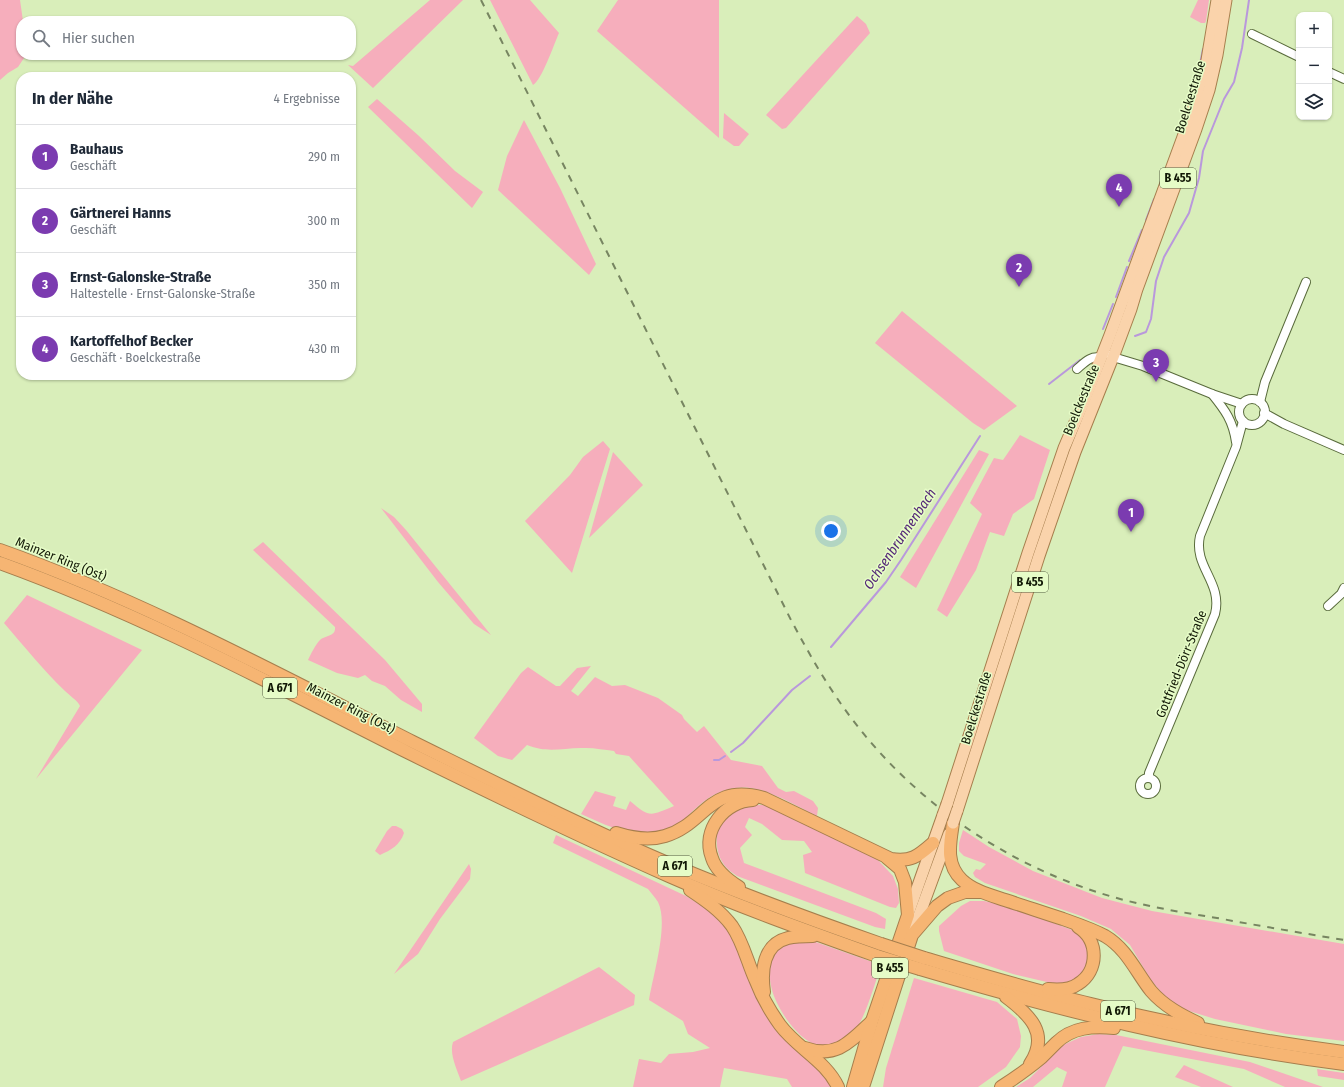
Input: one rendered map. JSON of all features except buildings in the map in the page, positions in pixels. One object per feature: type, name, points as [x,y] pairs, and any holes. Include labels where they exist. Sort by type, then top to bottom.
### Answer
[{"type":"highway","name":"Mainzer Ring (Ost)","points":[[0,550],[83,582],[152,613],[267,668],[580,823]]},
{"type":"highway","name":"Mainzer Ring (Ost)","points":[[0,563],[78,593],[212,654],[555,824],[671,877]]},
{"type":"highway","points":[[580,823],[629,837],[643,839],[654,838],[665,836],[680,829],[710,805],[725,797],[742,794],[757,796],[779,805],[885,857],[896,865],[903,875],[907,890],[908,915]]},
{"type":"highway","points":[[771,905],[737,886],[720,872],[711,858],[709,842],[710,834],[715,822],[732,806],[740,802],[757,800],[779,805]]},
{"type":"highway","name":"A 671","points":[[580,823],[675,866],[771,905],[881,944],[922,964],[1000,993],[1159,1032],[1222,1045],[1344,1064]]},
{"type":"highway","points":[[953,823],[949,849],[953,868],[962,880],[982,892],[1097,932],[1114,942],[1128,956],[1151,990],[1161,1001],[1173,1010],[1203,1025],[1224,1033]]},
{"type":"highway","points":[[885,857],[899,860],[912,859],[933,844]]},
{"type":"highway","points":[[671,877],[717,910],[731,925],[741,943],[754,979],[781,1026],[799,1045],[830,1073],[838,1087]]},
{"type":"highway","name":"A 671","points":[[671,877],[769,917],[877,956],[922,964],[1012,984],[1091,1004],[1224,1033],[1344,1052]]},
{"type":"highway","points":[[912,935],[937,906],[948,898],[965,892],[982,892]]},
{"type":"highway","name":"B 455","points":[[853,1087],[872,1021],[908,915]]},
{"type":"highway","points":[[1012,984],[1059,990],[1074,987],[1085,978],[1094,962],[1093,947],[1081,928],[1072,923]]},
{"type":"highway","name":"B 455","points":[[863,1087],[912,935]]},
{"type":"highway","points":[[768,1005],[764,994],[763,974],[764,964],[772,947],[778,942],[787,938],[797,936],[820,936]]},
{"type":"highway","points":[[1000,993],[1026,1013],[1036,1028],[1038,1036],[1036,1050],[1032,1062],[1026,1069]]},
{"type":"highway","points":[[799,1045],[811,1051],[834,1051],[850,1043],[872,1021]]},
{"type":"highway","points":[[1001,1087],[1026,1069],[1062,1038],[1080,1029],[1101,1026],[1159,1032]]},
{"type":"highway","points":[[870,1087],[872,1058]]},
{"type":"main road","name":"Boelckestraße","points":[[933,844],[1028,553],[1064,448],[1086,399],[1200,90],[1207,60],[1217,0]]},
{"type":"main road","name":"Boelckestraße","points":[[953,823],[1038,556],[1075,452],[1131,310],[1136,290],[1196,129],[1217,55],[1226,0]]},
{"type":"main road","name":"B 455","points":[[912,935],[953,823]]},
{"type":"main road","name":"B 455","points":[[908,915],[933,844]]},
{"type":"street","points":[[1252,34],[1296,56]]},
{"type":"street","points":[[1332,73],[1344,79]]},
{"type":"street","points":[[1256,401],[1306,282]]},
{"type":"street","points":[[1076,369],[1092,358],[1102,354],[1114,355],[1212,394],[1240,407]]},
{"type":"street","points":[[1212,394],[1230,419],[1234,430],[1236,447]]},
{"type":"street","points":[[1248,400],[1256,401],[1264,409],[1263,416],[1256,424],[1246,423],[1239,415],[1240,407],[1248,400]]},
{"type":"street","points":[[1263,416],[1344,450]]},
{"type":"street","name":"Gottfried-Dörr-Straße","points":[[1148,778],[1215,614],[1217,601],[1215,592],[1200,558],[1198,544],[1246,423]]},
{"type":"street","points":[[1328,606],[1341,594],[1344,588]]},
{"type":"shaded area","points":[[0,0],[20,0],[22,16],[16,16],[16,60],[23,60],[18,67],[0,80]]},
{"type":"shaded area","points":[[430,0],[463,0],[373,88],[348,65],[353,66]]},
{"type":"shaded area","points":[[490,0],[530,0],[559,33],[544,69],[533,85]]},
{"type":"shaded area","points":[[618,0],[719,0],[719,138],[597,31]]},
{"type":"shaded area","points":[[1198,0],[1209,0],[1205,23],[1201,23],[1190,17]]},
{"type":"shaded area","points":[[857,16],[866,24],[870,33],[786,128],[782,129],[766,115]]},
{"type":"shaded area","points":[[377,99],[419,136],[455,171],[483,192],[472,208],[368,107]]},
{"type":"shaded area","points":[[724,113],[749,134],[739,146],[734,146],[723,138]]},
{"type":"shaded area","points":[[524,120],[560,188],[596,264],[589,275],[498,190],[507,156]]},
{"type":"shaded area","points":[[902,311],[1017,406],[984,430],[973,423],[875,343]]},
{"type":"shaded area","points":[[1020,435],[1050,450],[1034,499],[1013,514],[1004,536],[990,532],[976,570],[947,617],[937,610],[982,514],[970,503],[994,458],[1003,460]]},
{"type":"shaded area","points":[[603,441],[610,449],[572,573],[525,521],[570,475],[583,457]]},
{"type":"shaded area","points":[[979,450],[989,454],[916,588],[900,577]]},
{"type":"shaded area","points":[[613,452],[643,485],[589,538]]},
{"type":"shaded area","points":[[381,508],[394,517],[406,530],[491,635],[474,624],[438,582]]},
{"type":"shaded area","points":[[263,542],[385,660],[422,704],[422,712],[401,700],[385,686],[372,681],[365,675],[358,678],[337,673],[308,660],[318,642],[322,638],[334,633],[335,627],[253,550]]},
{"type":"shaded area","points":[[27,595],[142,650],[36,779],[80,706],[49,675],[4,623]]},
{"type":"shaded area","points":[[591,666],[571,691],[578,696],[595,677],[612,686],[625,685],[658,698],[682,715],[697,732],[704,726],[731,760],[762,766],[778,788],[786,792],[794,791],[813,801],[818,808],[817,816],[767,792],[750,788],[738,788],[727,790],[711,797],[669,830],[654,834],[635,834],[626,832],[607,826],[581,814],[595,791],[616,797],[613,806],[626,810],[630,801],[646,813],[650,814],[660,812],[674,806],[629,756],[616,754],[614,751],[589,748],[550,750],[535,748],[527,745],[512,760],[498,756],[474,738],[521,673],[528,667],[556,686],[560,686],[577,668]]},
{"type":"shaded area","points":[[752,805],[763,805],[781,811],[878,860],[893,876],[898,889],[899,903],[896,908],[890,907],[805,873],[803,855],[812,852],[804,841],[782,840],[762,824],[749,818],[745,827],[752,835],[740,848],[744,863],[876,913],[886,919],[885,929],[875,927],[737,876],[728,869],[722,861],[717,849],[717,835],[720,823],[730,813]]},
{"type":"shaded area","points":[[392,826],[402,829],[404,833],[395,847],[380,855],[375,851],[387,831]]},
{"type":"shaded area","points":[[963,830],[989,847],[1033,871],[1102,898],[1152,911],[1344,944],[1344,1041],[1286,1034],[1215,1019],[1186,1010],[1166,998],[1150,979],[1130,945],[1111,929],[1081,916],[985,883],[975,877],[973,873],[976,869],[980,870],[986,864],[964,856],[959,851],[959,843]]},
{"type":"shaded area","points":[[556,835],[686,896],[709,910],[725,924],[737,940],[755,988],[822,1069],[835,1087],[792,1087],[787,1079],[724,1068],[720,1087],[633,1087],[639,1059],[661,1063],[669,1054],[693,1052],[710,1048],[688,1034],[683,1021],[649,1000],[657,964],[662,923],[661,912],[656,898],[648,889],[553,843]]},
{"type":"shaded area","points":[[469,864],[471,869],[470,879],[440,919],[418,954],[394,974]]},
{"type":"shaded area","points":[[970,901],[984,901],[1009,906],[1075,931],[1086,939],[1091,959],[1078,980],[1063,983],[1051,983],[1013,974],[944,951],[939,926],[961,906]]},
{"type":"shaded area","points":[[810,940],[881,965],[869,1001],[857,1027],[846,1039],[838,1043],[825,1046],[806,1040],[791,1025],[779,1007],[770,982],[771,961],[777,947],[794,941]]},
{"type":"shaded area","points":[[599,967],[635,995],[634,1005],[461,1081],[453,1056],[453,1042]]},
{"type":"shaded area","points":[[914,978],[997,1002],[1017,1019],[1021,1036],[1020,1047],[1006,1067],[978,1087],[883,1087],[886,1068]]},
{"type":"shaded area","points":[[1098,1034],[1116,1035],[1250,1062],[1323,1087],[1285,1087],[1244,1069],[1123,1046],[1105,1087],[1062,1087],[1067,1072],[1057,1067],[1033,1087],[1016,1087],[1030,1078],[1063,1045],[1081,1037]]},
{"type":"shaded area","points":[[1184,1065],[1233,1087],[1201,1087],[1175,1077]]},
{"type":"shaded area","points":[[1317,1069],[1344,1073],[1344,1080],[1318,1076]]},
{"type":"waterway","points":[[1135,336],[1146,332],[1151,319],[1156,281],[1164,257],[1189,213],[1199,178],[1203,151],[1224,99],[1234,82],[1242,48],[1249,0]]},
{"type":"waterway","name":"Ochsenbrunnenbach","points":[[1200,64],[1203,49]]},
{"type":"waterway","name":"Ochsenbrunnenbach","points":[[1146,220],[1154,199]]},
{"type":"waterway","name":"Ochsenbrunnenbach","points":[[1129,261],[1142,230]]},
{"type":"waterway","name":"Ochsenbrunnenbach","points":[[1116,297],[1127,267]]},
{"type":"waterway","name":"Ochsenbrunnenbach","points":[[1103,329],[1113,304]]},
{"type":"waterway","name":"Ochsenbrunnenbach","points":[[1049,384],[1080,360]]},
{"type":"waterway","name":"Ochsenbrunnenbach","points":[[831,647],[886,582],[980,436]]},
{"type":"waterway","name":"Ochsenbrunnenbach","points":[[731,752],[743,743],[792,690],[810,676]]},
{"type":"waterway","name":"Ochsenbrunnenbach","points":[[714,760],[719,760],[725,756]]},
{"type":"railway","points":[[481,0],[791,620],[839,701],[866,736],[896,769],[929,799],[964,826],[1001,850],[1041,870],[1082,887],[1124,900],[1159,908],[1344,940]]},
{"type":"place","name":"Kartoffelhof Becker","points":[[1119,207]]},
{"type":"place","name":"Gärtnerei Hanns","points":[[1019,287]]},
{"type":"place","name":"Ernst-Galonske-Straße","points":[[1156,382]]},
{"type":"place","name":"Bauhaus","points":[[1131,532]]}]
